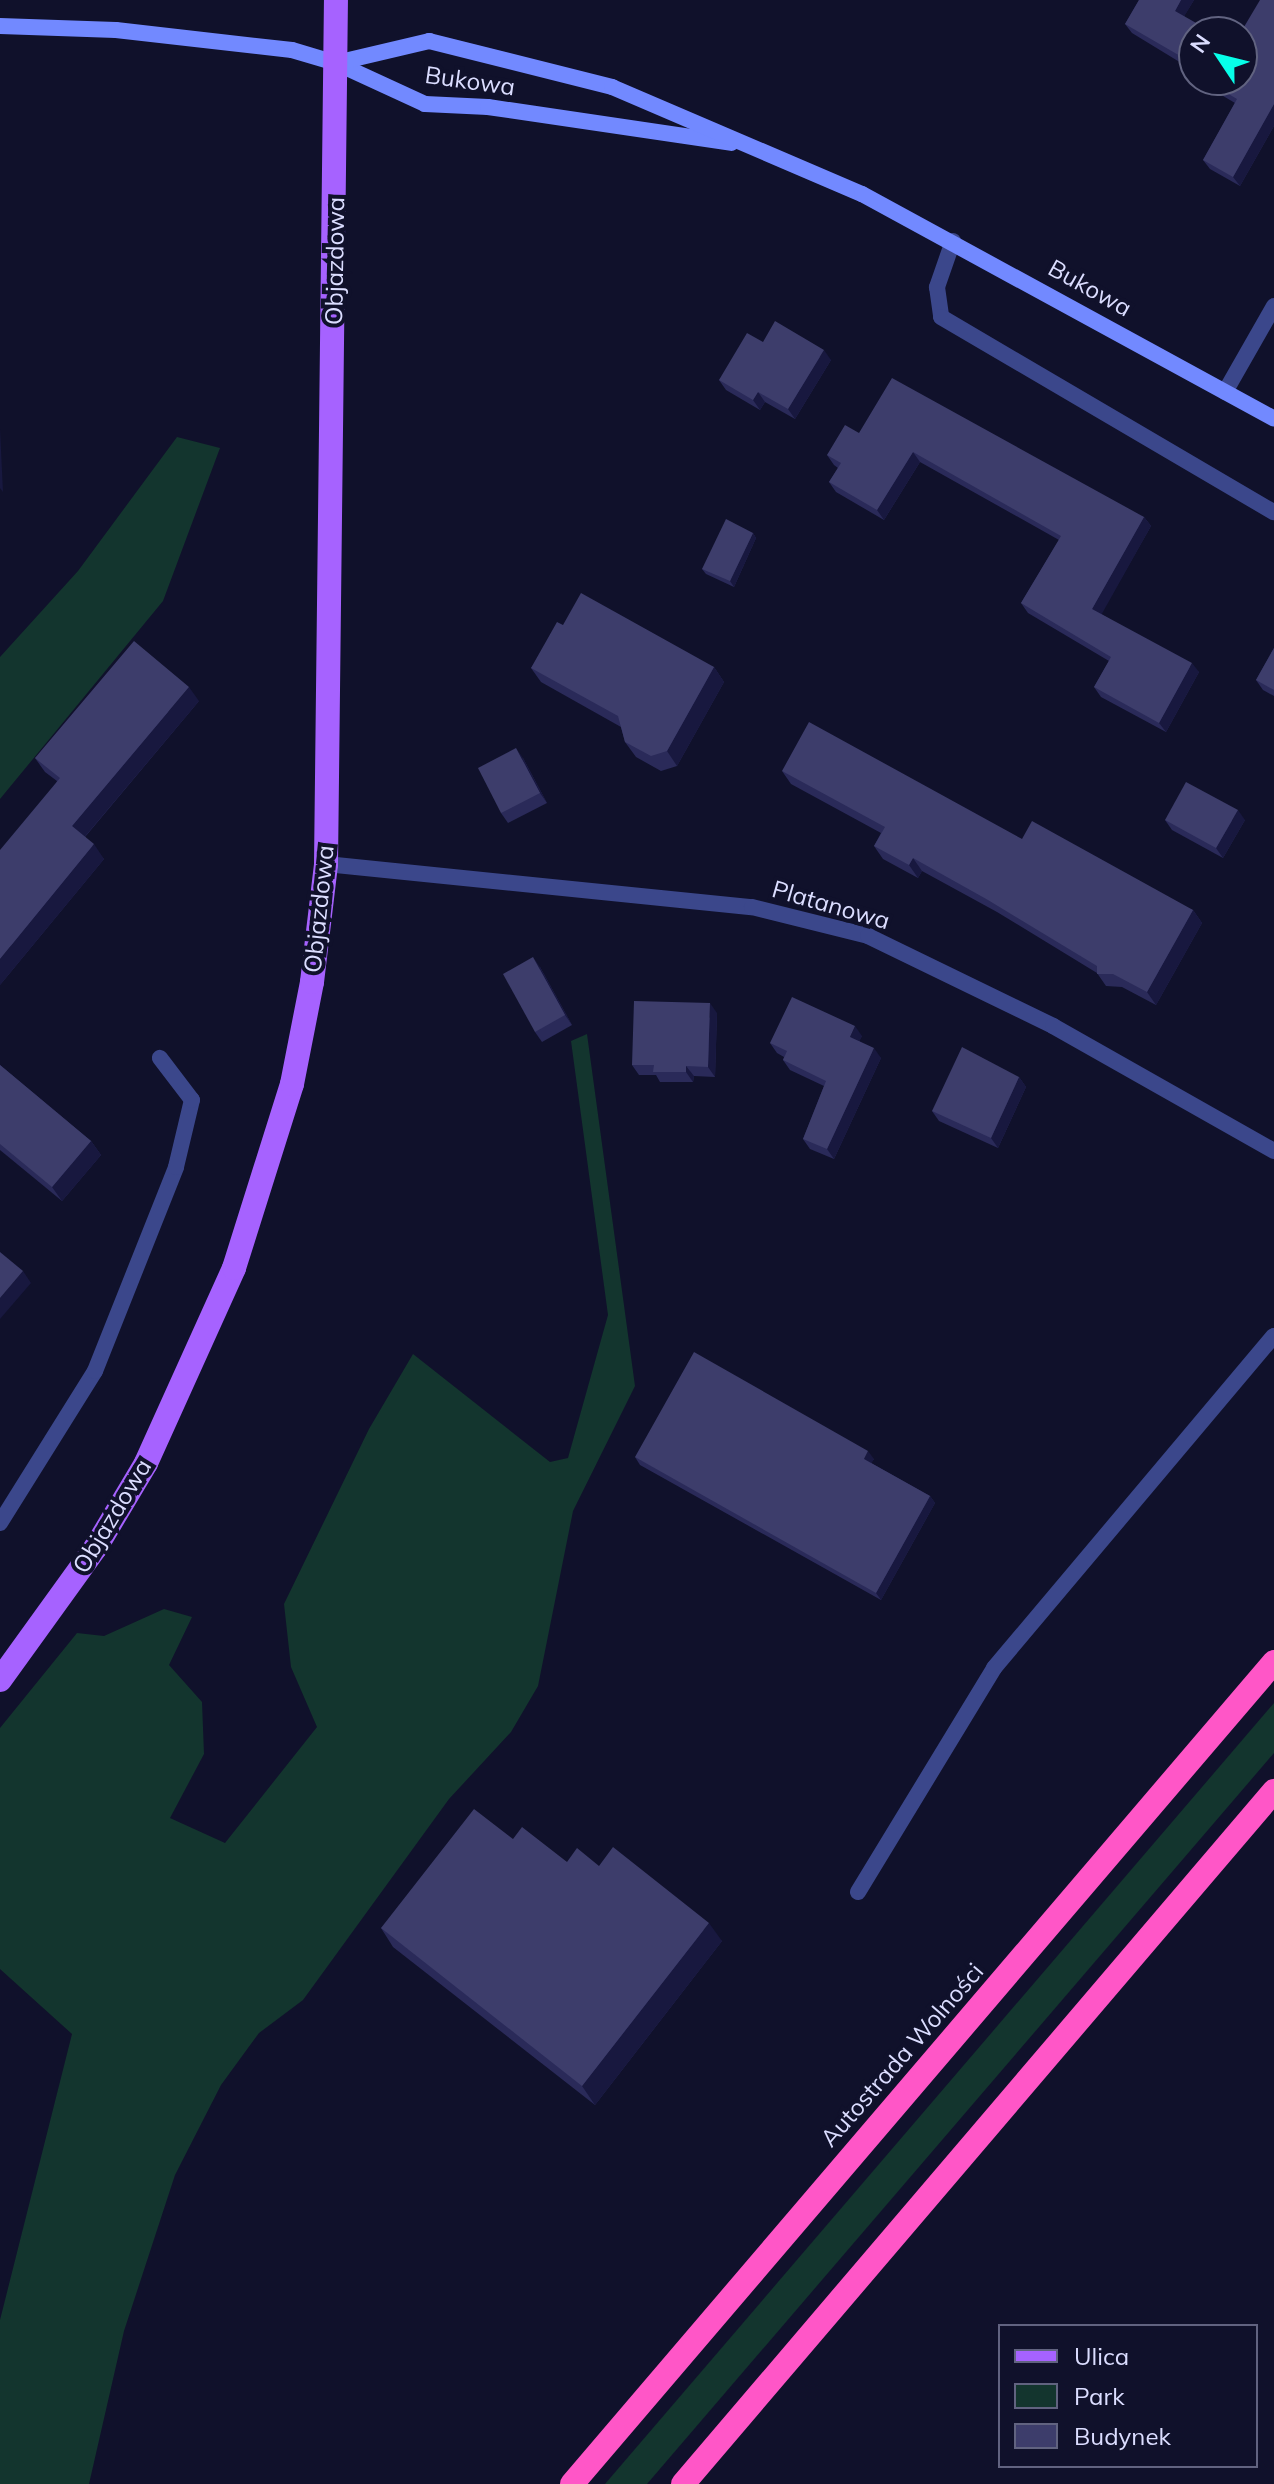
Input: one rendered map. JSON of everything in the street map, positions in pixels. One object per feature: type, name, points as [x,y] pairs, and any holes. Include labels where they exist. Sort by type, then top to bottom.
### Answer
[{"type":"highway","name":"Autostrada Wolności","points":[[572,2484],[1274,1662]]},
{"type":"highway","points":[[683,2484],[1274,1791]]},
{"type":"main road","name":"Objazdowa","points":[[0,1680],[96,1547],[146,1463],[234,1268],[292,1084],[312,982],[326,864],[336,0]]},
{"type":"main road","points":[[0,26],[199,37],[292,50],[336,63]]},
{"type":"main road","name":"Bukowa","points":[[336,63],[429,41],[464,46],[612,87],[748,146],[822,174],[953,241],[1274,419]]},
{"type":"main road","name":"Bukowa","points":[[336,63],[425,104],[488,107],[748,146]]},
{"type":"street","points":[[953,241],[935,299],[941,317],[1274,512]]},
{"type":"street","points":[[1225,392],[1274,306]]},
{"type":"street","name":"Platanowa","points":[[326,864],[752,907],[868,936],[1053,1026],[1274,1151]]},
{"type":"street","points":[[0,1523],[95,1371],[176,1167],[192,1100],[160,1058]]},
{"type":"street","points":[[858,1892],[994,1668],[1274,1336]]},
{"type":"green space","points":[[177,437],[220,448],[163,601],[0,799],[0,657],[78,571]]},
{"type":"green space","points":[[587,1034],[635,1386],[573,1511],[538,1686],[511,1732],[449,1799],[303,2000],[259,2033],[221,2085],[175,2175],[124,2331],[89,2484],[0,2484],[0,2320],[72,2034],[0,1969],[0,1728],[77,1633],[104,1636],[164,1609],[192,1617],[169,1665],[202,1702],[204,1754],[170,1818],[225,1843],[317,1727],[291,1667],[284,1604],[369,1429],[413,1354],[550,1462],[568,1458],[608,1315],[571,1041]]},
{"type":"green space","points":[[1274,1703],[1274,1753],[647,2484],[605,2484]]},
{"type":"building","points":[[1139,0],[1181,0],[1175,11],[1184,16],[1178,16],[1178,55],[1125,24]]},
{"type":"building","points":[[1260,0],[1274,0],[1274,104],[1233,177],[1203,160],[1237,99],[1232,96],[1258,96],[1258,16],[1250,16]]},
{"type":"building","points":[[775,321],[824,350],[788,409],[758,392],[753,400],[719,380],[747,333],[763,342]]},
{"type":"building","points":[[892,378],[1144,517],[1092,609],[1192,663],[1159,723],[1094,687],[1111,657],[1021,603],[1061,536],[913,452],[877,510],[829,482],[841,463],[827,455],[845,425],[859,433]]},
{"type":"building","points":[[726,519],[753,533],[730,581],[702,569]]},
{"type":"building","points":[[581,593],[714,667],[667,751],[651,756],[625,742],[618,716],[531,668],[557,622],[563,625]]},
{"type":"building","points":[[134,641],[189,687],[72,826],[94,844],[0,959],[0,850],[60,778],[35,758]]},
{"type":"building","points":[[1274,648],[1274,690],[1256,680]]},
{"type":"building","points":[[809,722],[1022,839],[1032,821],[1193,910],[1147,992],[1113,974],[1097,974],[1097,966],[913,858],[909,865],[874,846],[885,827],[782,771]]},
{"type":"building","points":[[516,748],[540,793],[501,813],[478,768]]},
{"type":"building","points":[[1186,782],[1238,810],[1216,848],[1165,820]]},
{"type":"building","points":[[533,957],[565,1015],[535,1032],[503,974]]},
{"type":"building","points":[[792,997],[855,1026],[850,1037],[874,1048],[827,1149],[803,1139],[826,1081],[783,1060],[787,1051],[770,1043]]},
{"type":"building","points":[[634,1001],[710,1003],[708,1067],[686,1066],[686,1072],[653,1072],[654,1065],[632,1065]]},
{"type":"building","points":[[962,1047],[1019,1077],[991,1138],[932,1111]]},
{"type":"building","points":[[0,1065],[91,1141],[52,1187],[0,1144]]},
{"type":"building","points":[[0,1252],[23,1271],[0,1298]]},
{"type":"building","points":[[694,1352],[868,1451],[864,1459],[930,1496],[876,1593],[635,1457]]},
{"type":"building","points":[[474,1809],[513,1839],[522,1827],[567,1862],[577,1848],[599,1866],[613,1847],[709,1923],[582,2086],[381,1928]]}]
